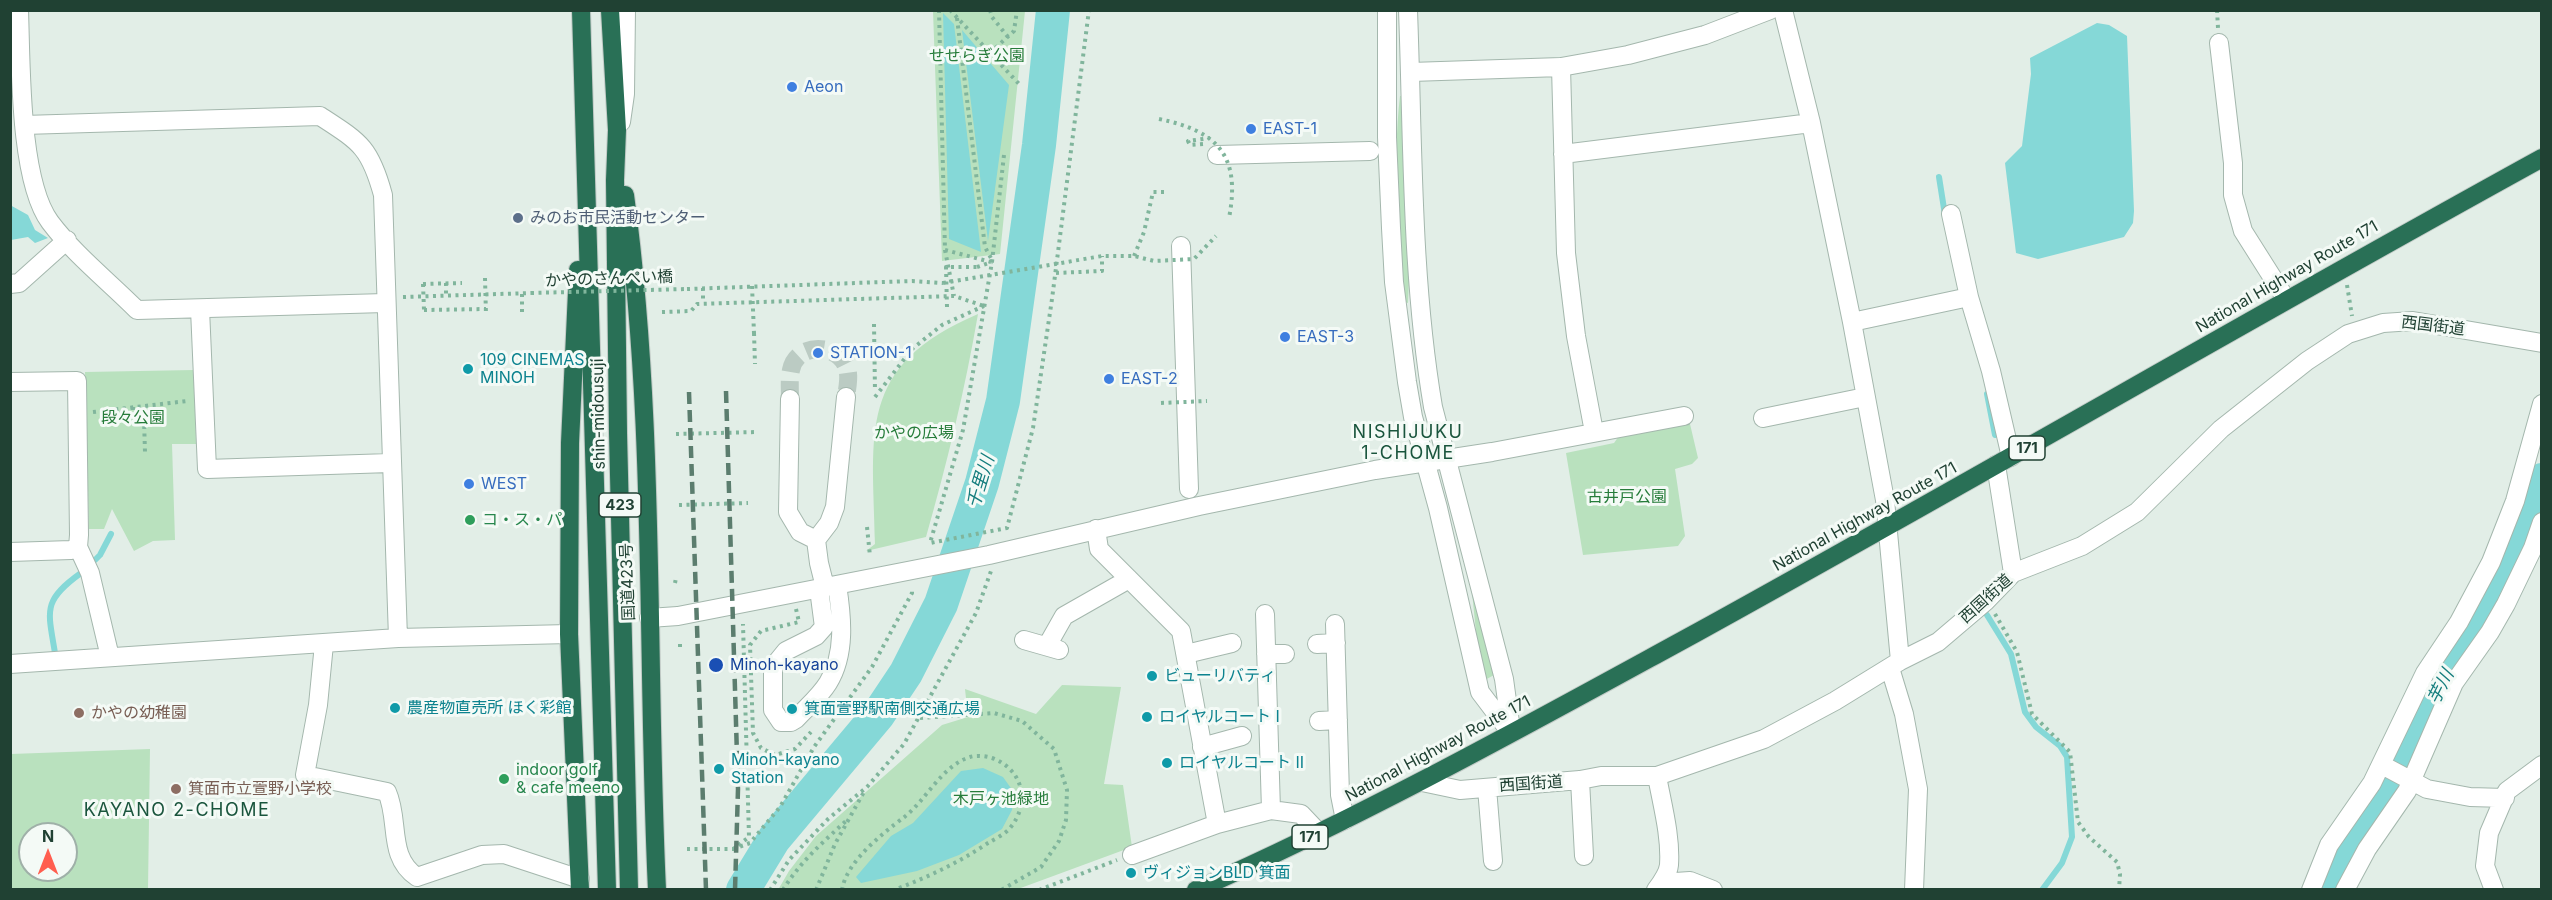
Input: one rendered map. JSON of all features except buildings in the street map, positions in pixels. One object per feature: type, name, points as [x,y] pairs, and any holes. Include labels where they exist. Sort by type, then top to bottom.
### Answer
[{"type":"highway","name":"shin-midousuji","points":[[582,10],[607,885]]},
{"type":"highway","name":"shin-midousuji","points":[[610,10],[617,130],[615,180],[618,433],[629,884]]},
{"type":"highway","name":"国道423号","points":[[617,130],[633,250],[639,330],[657,890]]},
{"type":"highway","name":"National Highway Route 171","points":[[1196,890],[1422,782],[1888,527],[2286,299],[2541,158]]},
{"type":"highway","name":"423","points":[[580,884],[569,634],[569,511],[574,328],[586,196]]},
{"type":"street","points":[[19,10],[24,125],[34,185],[49,220],[137,310],[392,300]]},
{"type":"street","points":[[617,130],[622,120],[625,94],[626,10]]},
{"type":"street","points":[[1387,10],[1388,148],[1394,282],[1407,382],[1480,692],[1511,733]]},
{"type":"street","points":[[1408,10],[1420,322],[1433,407],[1504,679],[1511,733]]},
{"type":"street","points":[[1411,72],[1561,67],[1628,55],[1705,35],[1770,10]]},
{"type":"street","points":[[1783,10],[1811,123],[1851,322],[1888,527],[1895,664],[1918,789],[1914,890]]},
{"type":"street","points":[[2219,43],[2233,163],[2233,195],[2242,231],[2286,299]]},
{"type":"street","points":[[1561,67],[1566,253],[1576,336],[1594,432]]},
{"type":"street","points":[[24,125],[320,116],[356,139],[375,166],[382,195],[392,300],[390,463],[398,638]]},
{"type":"street","points":[[1563,154],[1811,123]]},
{"type":"street","points":[[1207,146],[1370,151]]},
{"type":"street","points":[[1951,214],[1968,297],[1991,371],[2004,461],[2013,573]]},
{"type":"street","points":[[10,284],[18,283],[67,240]]},
{"type":"street","points":[[1181,246],[1189,489]]},
{"type":"street","points":[[1851,322],[1968,297]]},
{"type":"street","points":[[200,309],[207,469],[390,463]]},
{"type":"street","name":"西国街道","points":[[1422,782],[1460,790],[1580,780],[1601,776],[1656,776],[1764,739],[1938,642],[1985,602],[2013,573],[2082,546],[2137,512],[2221,429],[2307,361],[2353,332],[2384,323],[2413,321],[2541,343]]},
{"type":"street","points":[[10,382],[77,381],[78,547],[90,573],[110,657]]},
{"type":"street","points":[[827,587],[824,627],[816,636],[786,651],[773,667],[772,710],[781,722],[792,722],[796,719],[826,686],[834,670],[842,632],[819,562],[816,540],[829,523],[835,507],[846,397]]},
{"type":"street","points":[[1763,418],[1865,397]]},
{"type":"street","points":[[790,399],[788,512],[800,532],[816,540]]},
{"type":"street","points":[[2311,890],[2329,845],[2386,767],[2425,673],[2463,613],[2500,542],[2519,487],[2541,404]]},
{"type":"street","points":[[649,618],[678,616],[929,567],[990,562],[1096,529],[1375,470],[1684,416]]},
{"type":"street","points":[[2345,890],[2356,867],[2410,780],[2454,683],[2490,632],[2506,604],[2533,548],[2541,522]]},
{"type":"street","points":[[1096,529],[1099,549],[1181,631],[1217,824]]},
{"type":"street","points":[[10,552],[64,550],[78,547]]},
{"type":"street","points":[[1024,640],[1053,648],[1064,616],[1129,579]]},
{"type":"street","points":[[1265,614],[1266,654],[1277,741],[1271,810]]},
{"type":"street","points":[[1335,624],[1340,795],[1345,820]]},
{"type":"street","points":[[10,664],[398,638],[569,634]]},
{"type":"street","points":[[1186,654],[1232,643]]},
{"type":"street","points":[[1317,644],[1336,643]]},
{"type":"street","points":[[324,644],[318,705],[305,775],[387,792],[395,816],[396,847],[407,870],[419,883],[482,855],[504,854],[580,884]]},
{"type":"street","points":[[1266,654],[1285,654]]},
{"type":"street","points":[[1319,721],[1338,720]]},
{"type":"street","points":[[1202,747],[1242,736]]},
{"type":"street","points":[[2492,889],[2485,866],[2489,833],[2508,792],[2541,765]]},
{"type":"street","points":[[2386,767],[2427,789],[2447,794],[2505,798]]},
{"type":"street","points":[[1656,776],[1665,820],[1669,864],[1658,886]]},
{"type":"street","points":[[1580,780],[1584,856]]},
{"type":"street","points":[[1487,788],[1493,861]]},
{"type":"street","points":[[1132,855],[1217,824],[1271,810],[1300,814],[1319,833]]},
{"type":"street","points":[[1658,886],[1690,881],[1713,890]]},
{"type":"path","points":[[939,10],[945,250],[954,296]]},
{"type":"path","points":[[950,10],[1020,85]]},
{"type":"path","points":[[990,10],[992,17],[1008,37]]},
{"type":"path","points":[[990,53],[1014,31],[1017,10]]},
{"type":"path","points":[[1004,155],[992,262],[963,430],[930,543],[1006,528],[1033,428],[1056,273],[1089,10]]},
{"type":"path","points":[[957,18],[985,247],[992,262]]},
{"type":"path","points":[[1159,119],[1179,123],[1203,132],[1217,143],[1226,158],[1232,177],[1232,201],[1228,218]]},
{"type":"path","points":[[1134,256],[1144,232],[1153,192],[1165,192]]},
{"type":"path","name":"かやのさんぺい橋","points":[[392,300],[447,296],[912,281],[947,283],[1102,256],[1134,256],[1154,261],[1194,259],[1216,236]]},
{"type":"path","points":[[945,250],[992,262]]},
{"type":"path","points":[[1056,273],[1102,271],[1102,256]]},
{"type":"path","points":[[948,306],[946,267],[977,267],[992,262]]},
{"type":"path","points":[[2343,267],[2350,298],[2353,332]]},
{"type":"path","points":[[485,278],[486,315]]},
{"type":"path","points":[[446,283],[447,296]]},
{"type":"path","points":[[462,283],[423,284],[424,310],[486,309]]},
{"type":"path","points":[[752,286],[755,364]]},
{"type":"path","points":[[703,288],[703,302]]},
{"type":"path","points":[[522,294],[522,315]]},
{"type":"path","points":[[662,312],[691,311],[697,304],[954,296],[984,306]]},
{"type":"path","points":[[875,397],[912,349],[942,325],[984,306]]},
{"type":"path","points":[[874,324],[875,391]]},
{"type":"path","points":[[78,413],[204,399]]},
{"type":"path","points":[[1161,403],[1207,401]]},
{"type":"path","points":[[133,407],[134,420],[144,420],[145,452]]},
{"type":"path","points":[[676,434],[757,432]]},
{"type":"path","points":[[680,506],[748,503]]},
{"type":"path","points":[[867,527],[870,556]]},
{"type":"path","points":[[770,890],[789,860],[828,819],[867,787],[904,744],[976,613],[990,562]]},
{"type":"path","points":[[687,849],[733,849],[750,843],[780,807],[814,747],[872,667],[912,593],[912,587]]},
{"type":"path","points":[[1985,602],[2002,623],[2017,652],[2032,714],[2070,752],[2078,822],[2089,837],[2117,862],[2120,874],[2119,890]]},
{"type":"path","points":[[797,611],[799,622],[761,631],[750,645],[753,732],[761,748],[775,755],[795,749],[812,731]]},
{"type":"path","points":[[733,849],[749,837],[743,624]]},
{"type":"path","points":[[920,718],[994,713],[1022,721],[1054,749],[1067,790],[1066,820],[1059,841],[1041,867],[1001,890]]},
{"type":"path","points":[[842,890],[843,882],[859,858],[880,835],[908,815],[954,766],[971,756],[988,757],[1006,763],[1019,780],[1022,796],[1021,811],[1009,829],[945,870],[909,887],[894,890]]},
{"type":"path","points":[[816,890],[835,844],[867,787]]},
{"type":"path","points":[[783,890],[790,878],[820,845],[849,819]]},
{"type":"path","points":[[1039,890],[1132,855]]},
{"type":"green space","name":"せせらぎ公園","points":[[933,11],[1025,11],[1000,254],[942,261]]},
{"type":"green space","points":[[1400,96],[1403,96],[1410,258],[1408,303],[1405,302],[1397,199]]},
{"type":"green space","name":"かやの広場","points":[[978,314],[955,426],[926,537],[866,551],[875,544],[873,468],[875,436],[880,406],[891,380],[910,356],[938,334]]},
{"type":"green space","name":"段々公園","points":[[194,370],[196,444],[172,444],[175,540],[153,541],[134,551],[112,509],[104,529],[89,529],[85,372]]},
{"type":"green space","name":"古井戸公園","points":[[1690,424],[1698,458],[1692,464],[1675,469],[1685,536],[1678,546],[1583,555],[1566,453],[1614,443],[1619,436]]},
{"type":"green space","points":[[1472,592],[1494,675],[1485,680],[1478,652]]},
{"type":"green space","name":"木戸ヶ池緑地","points":[[1062,685],[1121,687],[1104,784],[1123,785],[1132,847],[1018,889],[778,890],[789,871],[816,836],[942,725],[968,717],[965,689],[1036,714]]},
{"type":"green space","points":[[150,749],[148,889],[11,889],[11,754]]},
{"type":"water","points":[[943,13],[954,24],[981,252],[949,239]]},
{"type":"water","points":[[2097,23],[2109,25],[2127,36],[2133,223],[2124,237],[2038,259],[2016,253],[2005,163],[2022,146],[2031,74],[2030,58]]},
{"type":"water","points":[[962,30],[1009,85],[988,241]]},
{"type":"water","points":[[10,205],[28,215],[35,230],[48,238],[35,243],[28,237],[11,240]]},
{"type":"water","points":[[983,768],[1003,777],[1013,791],[1012,810],[1002,829],[959,855],[917,871],[861,883],[856,877],[891,836],[913,823],[961,771]]},
{"type":"waterway","name":"千里川","points":[[743,890],[774,839],[878,715],[906,673],[941,604],[982,483],[1003,401],[1039,145],[1053,10]]},
{"type":"waterway","points":[[1939,177],[1945,215]]},
{"type":"waterway","points":[[1987,394],[1995,435]]},
{"type":"waterway","name":"芋川","points":[[2331,890],[2346,855],[2403,770],[2445,674],[2478,628],[2501,584],[2521,540],[2542,480]]},
{"type":"waterway","points":[[95,560],[111,534]]},
{"type":"waterway","points":[[55,653],[51,607],[60,591],[81,573]]},
{"type":"waterway","points":[[1987,615],[2011,654],[2025,712],[2036,727],[2060,746],[2067,757],[2072,837],[2062,863],[2042,890]]},
{"type":"tunnel","points":[[790,399],[790,373],[795,360],[811,350],[820,349],[830,351],[845,363],[848,373],[846,397]]},
{"type":"railway","points":[[726,391],[738,789],[735,890]]},
{"type":"railway","points":[[689,392],[706,890]]},
{"type":"place","name":"Aeon","points":[[792,87]]},
{"type":"place","name":"EAST-1","points":[[1251,129]]},
{"type":"place","name":"みのお市民活動センター","points":[[518,218]]},
{"type":"place","name":"EAST-3","points":[[1285,337]]},
{"type":"place","name":"STATION-1","points":[[818,353]]},
{"type":"place","name":"109 CINEMAS MINOH","points":[[468,369]]},
{"type":"place","name":"EAST-2","points":[[1109,379]]},
{"type":"place","name":"WEST","points":[[469,484]]},
{"type":"place","name":"コ・ス・パ","points":[[470,520]]},
{"type":"place","name":"Minoh-kayano","points":[[716,665]]},
{"type":"place","name":"ビューリバティ","points":[[1152,676]]},
{"type":"place","name":"農産物直売所 ほく彩館","points":[[395,708]]},
{"type":"place","name":"箕面萱野駅南側交通広場","points":[[792,709]]},
{"type":"place","name":"かやの幼稚園","points":[[79,713]]},
{"type":"place","name":"ロイヤルコート I","points":[[1147,717]]},
{"type":"place","name":"ロイヤルコート II","points":[[1167,763]]},
{"type":"place","name":"Minoh-kayano Station","points":[[719,769]]},
{"type":"place","name":"indoor golf & cafe meeno","points":[[504,779]]},
{"type":"place","name":"箕面市立萱野小学校","points":[[176,789]]},
{"type":"place","name":"ヴィジョンBLD 箕面","points":[[1131,873]]},
{"type":"district","name":"NISHIJUKU 1-CHOME","points":[[1408,443]]},
{"type":"district","name":"KAYANO 2-CHOME","points":[[177,811]]}]
